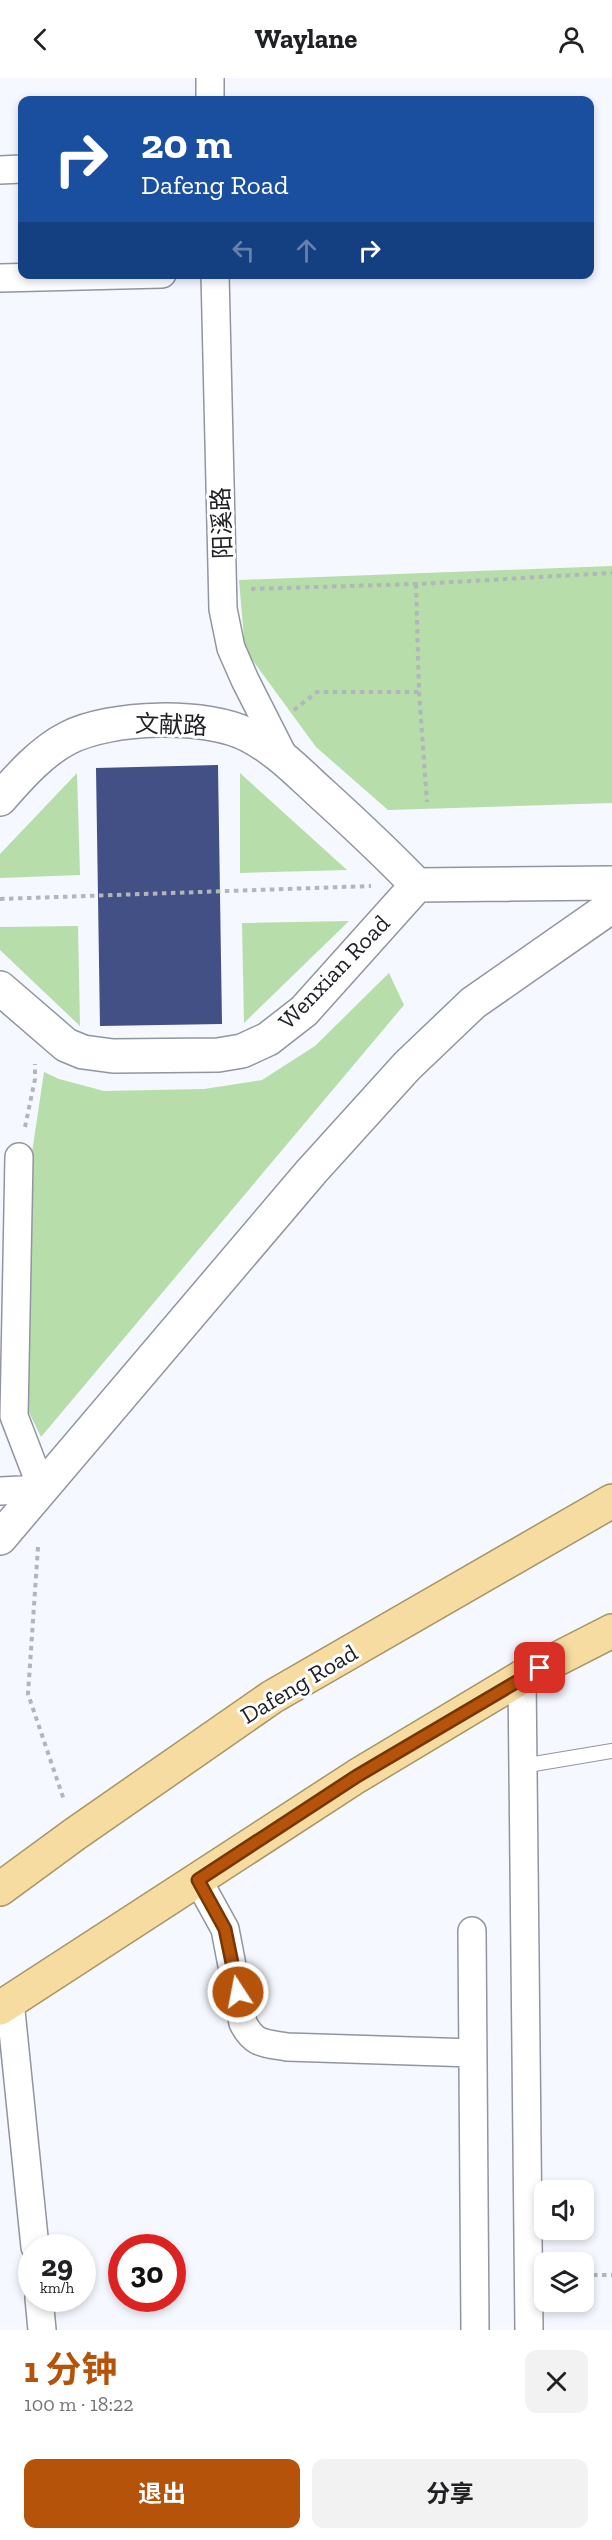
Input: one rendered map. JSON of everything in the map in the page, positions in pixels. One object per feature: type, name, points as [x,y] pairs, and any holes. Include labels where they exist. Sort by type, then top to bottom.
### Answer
[{"type":"highway","name":"Dafeng Road","points":[[0,1889],[272,1697],[612,1501]]},
{"type":"highway","points":[[5,2004],[357,1776],[522,1677],[612,1631]]},
{"type":"street","points":[[210,78],[210,96]]},
{"type":"street","points":[[0,170],[18,170]]},
{"type":"street","points":[[0,278],[18,278]]},
{"type":"street","name":"阳溪路","points":[[215,279],[224,609],[231,648],[285,759]]},
{"type":"street","name":"文献路","points":[[0,799],[49,749],[91,729],[116,723],[181,720],[202,722],[249,735],[285,759],[417,885]]},
{"type":"street","points":[[417,885],[612,882]]},
{"type":"street","name":"Wenxian Road","points":[[0,988],[66,1045],[83,1052],[113,1056],[218,1055],[242,1051],[268,1039],[304,1011],[417,885]]},
{"type":"street","points":[[0,1538],[311,1172],[407,1066],[473,1003],[612,906]]},
{"type":"street","points":[[19,1158],[9,1289],[14,1416],[42,1489]]},
{"type":"street","points":[[0,1491],[42,1489]]},
{"type":"street","points":[[522,1677],[528,2330]]},
{"type":"street","points":[[198,1880],[225,1929],[243,2023],[249,2036],[257,2042],[287,2047],[473,2053]]},
{"type":"street","points":[[472,1930],[475,2330]]},
{"type":"street","points":[[5,2004],[33,2234]]},
{"type":"street","points":[[40,2312],[42,2330]]},
{"type":"lane","points":[[522,1766],[612,1751]]},
{"type":"path","points":[[224,590],[416,584],[612,573]]},
{"type":"path","points":[[416,584],[419,692],[427,802]]},
{"type":"path","points":[[270,729],[317,692],[419,692]]},
{"type":"path","points":[[0,899],[417,885]]},
{"type":"path","points":[[19,1158],[35,1079],[36,1021]]},
{"type":"path","points":[[42,1489],[28,1694],[75,1834]]},
{"type":"path","points":[[594,2275],[612,2275]]},
{"type":"green space","points":[[612,566],[612,803],[388,810],[316,747],[245,650],[239,580]]},
{"type":"green space","points":[[77,773],[80,875],[0,878],[0,854]]},
{"type":"green space","points":[[240,773],[347,870],[240,873]]},
{"type":"green space","points":[[349,921],[244,1023],[242,923]]},
{"type":"green space","points":[[78,926],[80,1026],[0,950],[0,927]]},
{"type":"green space","points":[[389,973],[404,1005],[41,1437],[23,1400],[30,1166],[44,1072],[59,1079],[104,1091],[204,1089],[262,1080],[315,1046]]},
{"type":"building","points":[[218,765],[222,1024],[100,1026],[96,768]]},
{"type":"route","points":[[238,1992],[225,1929],[198,1880],[357,1776],[540,1668]]}]
